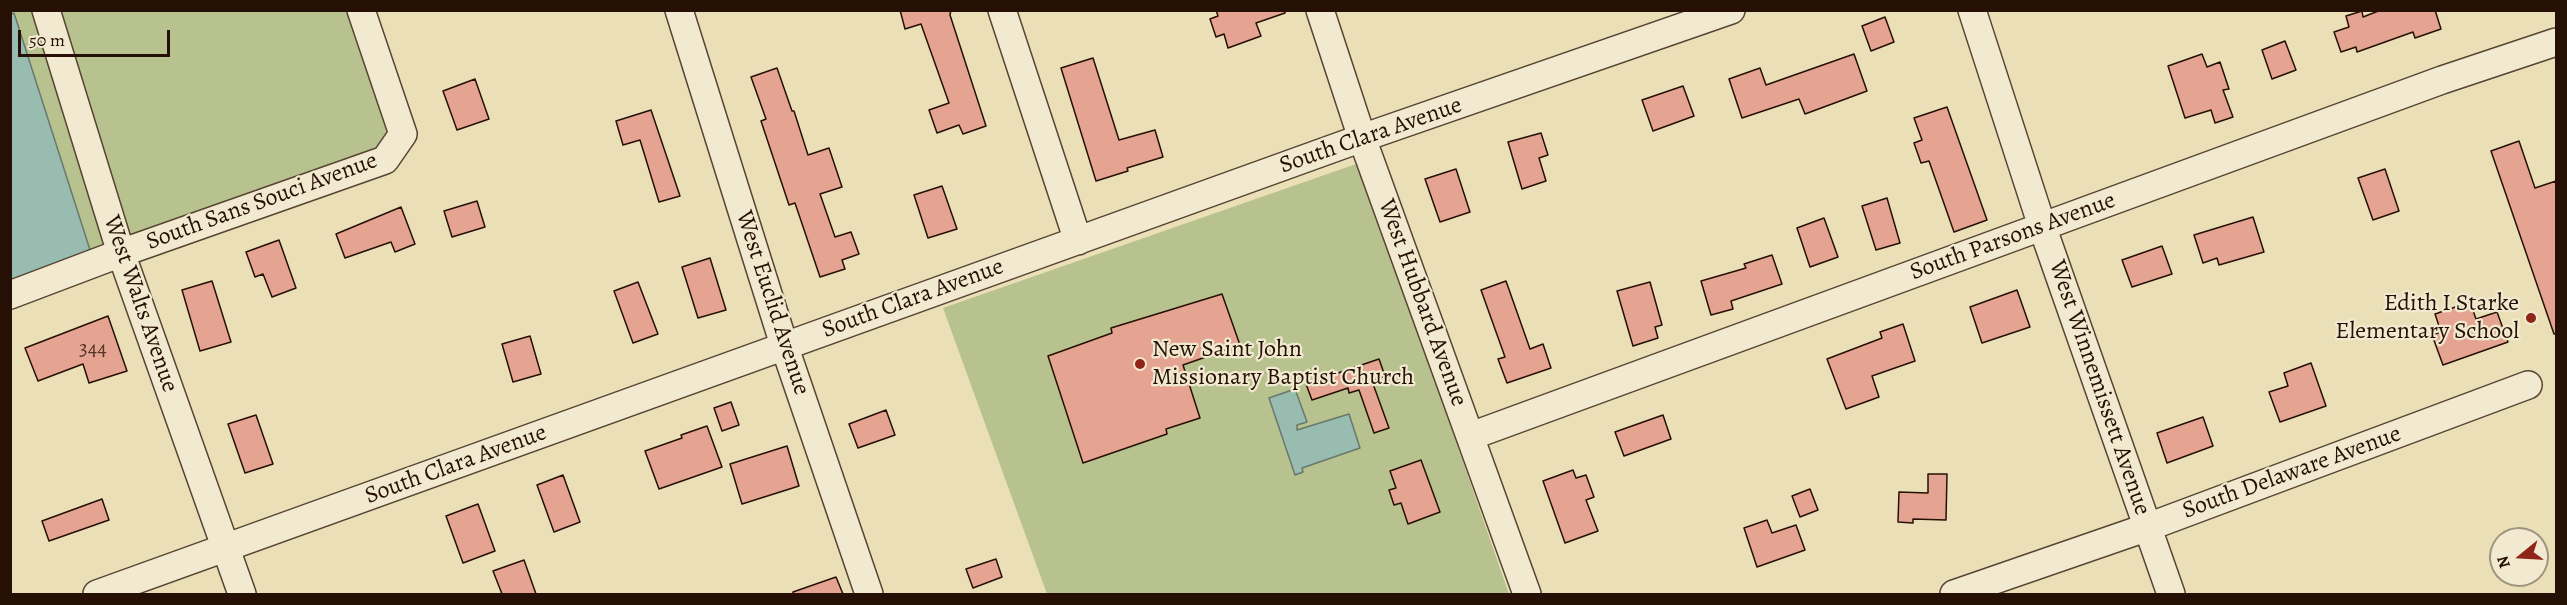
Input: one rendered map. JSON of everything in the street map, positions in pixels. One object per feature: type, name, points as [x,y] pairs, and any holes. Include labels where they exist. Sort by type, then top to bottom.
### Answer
[{"type":"street","name":"West Walts Avenue","points":[[46,10],[121,253],[242,594]]},
{"type":"street","name":"South Sans Souci Avenue","points":[[10,295],[121,253],[385,160],[404,134],[361,10]]},
{"type":"street","name":"West Euclid Avenue","points":[[678,10],[784,345],[869,594]]},
{"type":"street","points":[[1002,10],[1078,241]]},
{"type":"street","name":"West Hubbard Avenue","points":[[1320,10],[1362,138],[1527,594]]},
{"type":"street","name":"South Clara Avenue","points":[[97,594],[1362,138],[1731,10]]},
{"type":"street","name":"West Winnemissett Avenue","points":[[1972,10],[2042,226],[2170,594]]},
{"type":"street","name":"South Parsons Avenue","points":[[1471,436],[2442,80],[2556,42]]},
{"type":"street","name":"South Delaware Avenue","points":[[1954,594],[2148,527],[2528,385]]},
{"type":"green space","points":[[11,11],[34,11],[107,247],[91,253],[14,14],[11,15]]},
{"type":"green space","points":[[58,11],[349,11],[391,133],[380,148],[129,239]]},
{"type":"green space","points":[[1359,163],[1509,594],[1047,594],[943,308]]},
{"type":"water","points":[[14,13],[91,253],[11,282],[10,15]]},
{"type":"water","points":[[1295,389],[1307,422],[1297,425],[1297,430],[1349,414],[1360,448],[1302,468],[1303,472],[1295,475],[1269,398]]},
{"type":"building","points":[[900,10],[951,10],[950,15],[986,126],[963,134],[959,125],[937,133],[929,110],[949,103],[921,24],[905,29]]},
{"type":"building","points":[[1216,10],[1285,10],[1285,13],[1256,23],[1261,36],[1228,48],[1224,34],[1216,37],[1210,19],[1218,16]]},
{"type":"building","points":[[2381,10],[2435,10],[2441,29],[2415,38],[2413,32],[2357,52],[2356,47],[2341,52],[2334,32],[2349,27],[2346,16],[2362,11],[2363,17]]},
{"type":"building","points":[[1885,17],[1894,42],[1871,51],[1862,26]]},
{"type":"building","points":[[2285,41],[2296,70],[2272,79],[2262,50]]},
{"type":"building","points":[[1854,54],[1867,91],[1805,114],[1799,99],[1742,118],[1729,79],[1760,68],[1766,85]]},
{"type":"building","points":[[2202,54],[2207,67],[2220,62],[2229,89],[2223,90],[2233,117],[2215,123],[2211,110],[2185,118],[2168,66]]},
{"type":"building","points":[[1093,58],[1119,140],[1155,130],[1163,157],[1096,181],[1061,68]]},
{"type":"building","points":[[777,68],[808,155],[829,148],[842,187],[820,194],[835,237],[851,232],[859,254],[842,260],[845,269],[820,277],[795,203],[789,205],[761,121],[766,119],[751,77]]},
{"type":"building","points":[[475,79],[489,119],[457,130],[443,91]]},
{"type":"building","points":[[1683,86],[1694,116],[1653,131],[1642,100]]},
{"type":"building","points":[[1947,107],[1987,220],[1954,232],[1929,161],[1921,163],[1914,143],[1922,140],[1914,118]]},
{"type":"building","points":[[651,110],[680,196],[659,202],[640,140],[623,145],[616,121]]},
{"type":"building","points":[[1541,133],[1548,155],[1539,158],[1546,181],[1522,189],[1508,142]]},
{"type":"building","points":[[2519,141],[2535,188],[2556,181],[2556,334],[2554,334],[2491,151]]},
{"type":"building","points":[[1456,169],[1470,212],[1440,222],[1425,179]]},
{"type":"building","points":[[2385,169],[2399,211],[2373,220],[2358,178]]},
{"type":"building","points":[[942,186],[957,229],[928,238],[914,195]]},
{"type":"building","points":[[1887,198],[1900,243],[1876,250],[1862,206]]},
{"type":"building","points":[[477,201],[485,227],[452,237],[444,211]]},
{"type":"building","points":[[401,207],[415,244],[395,252],[391,242],[345,258],[336,234]]},
{"type":"building","points":[[2253,217],[2264,252],[2219,265],[2217,258],[2203,263],[2194,235]]},
{"type":"building","points":[[1824,218],[1838,257],[1810,267],[1797,228]]},
{"type":"building","points":[[279,240],[296,288],[272,297],[263,274],[255,277],[246,252]]},
{"type":"building","points":[[2162,246],[2172,274],[2132,287],[2122,260]]},
{"type":"building","points":[[1772,255],[1782,284],[1731,301],[1733,309],[1711,315],[1701,281],[1746,268],[1744,264]]},
{"type":"building","points":[[710,258],[726,310],[698,318],[682,267]]},
{"type":"building","points":[[212,281],[231,342],[200,351],[182,290]]},
{"type":"building","points":[[1506,281],[1530,349],[1543,344],[1551,368],[1507,383],[1498,359],[1505,357],[1481,290]]},
{"type":"building","points":[[638,282],[658,334],[633,343],[614,291]]},
{"type":"building","points":[[1650,282],[1662,325],[1655,327],[1658,338],[1633,346],[1617,291]]},
{"type":"building","points":[[2017,290],[2030,327],[1982,343],[1970,307]]},
{"type":"building","points":[[1222,294],[1240,345],[1183,365],[1200,418],[1166,429],[1167,434],[1083,463],[1048,356],[1112,333],[1111,328]]},
{"type":"building","points":[[2470,302],[2476,319],[2497,312],[2508,342],[2443,365],[2432,335],[2441,332],[2435,314]]},
{"type":"building","points":[[108,316],[127,371],[89,383],[83,364],[38,381],[25,348]]},
{"type":"building","points":[[1903,324],[1915,361],[1872,376],[1879,397],[1846,409],[1827,359],[1882,338],[1880,332]]},
{"type":"building","points":[[530,336],[541,374],[513,382],[502,344]]},
{"type":"building","points":[[1379,359],[1385,376],[1372,381],[1389,428],[1374,433],[1359,390],[1349,393],[1348,388],[1312,400],[1306,384]]},
{"type":"building","points":[[2311,363],[2326,406],[2280,422],[2269,392],[2288,386],[2284,373]]},
{"type":"building","points":[[731,402],[739,425],[722,431],[714,408]]},
{"type":"building","points":[[886,410],[895,435],[858,448],[849,424]]},
{"type":"building","points":[[256,415],[273,464],[245,473],[228,424]]},
{"type":"building","points":[[1663,415],[1671,439],[1624,456],[1615,432]]},
{"type":"building","points":[[2203,417],[2213,446],[2167,463],[2157,433]]},
{"type":"building","points":[[707,426],[722,467],[659,489],[645,451]]},
{"type":"building","points":[[787,446],[799,486],[742,504],[730,464]]},
{"type":"building","points":[[1421,460],[1440,512],[1408,524],[1401,503],[1394,505],[1389,490],[1396,488],[1390,471]]},
{"type":"building","points":[[1573,470],[1576,478],[1586,475],[1594,497],[1586,500],[1598,531],[1565,543],[1543,481]]},
{"type":"building","points":[[1928,474],[1947,474],[1946,520],[1913,519],[1913,523],[1898,522],[1899,492],[1928,493]]},
{"type":"building","points":[[563,475],[580,522],[554,532],[537,485]]},
{"type":"building","points":[[1810,489],[1818,510],[1800,517],[1792,496]]},
{"type":"building","points":[[102,499],[109,520],[49,541],[42,521]]},
{"type":"building","points":[[478,504],[495,551],[463,563],[446,516]]},
{"type":"building","points":[[1767,520],[1772,533],[1796,525],[1805,550],[1757,567],[1744,528]]},
{"type":"building","points":[[996,559],[1002,577],[973,588],[966,569]]},
{"type":"building","points":[[524,560],[536,594],[502,594],[493,571]]},
{"type":"building","points":[[836,577],[843,594],[793,594],[793,592]]},
{"type":"place","name":"Edith I Starke Elementary School","points":[[2531,318]]},
{"type":"place","name":"New Saint John Missionary Baptist Church","points":[[1140,364]]}]
